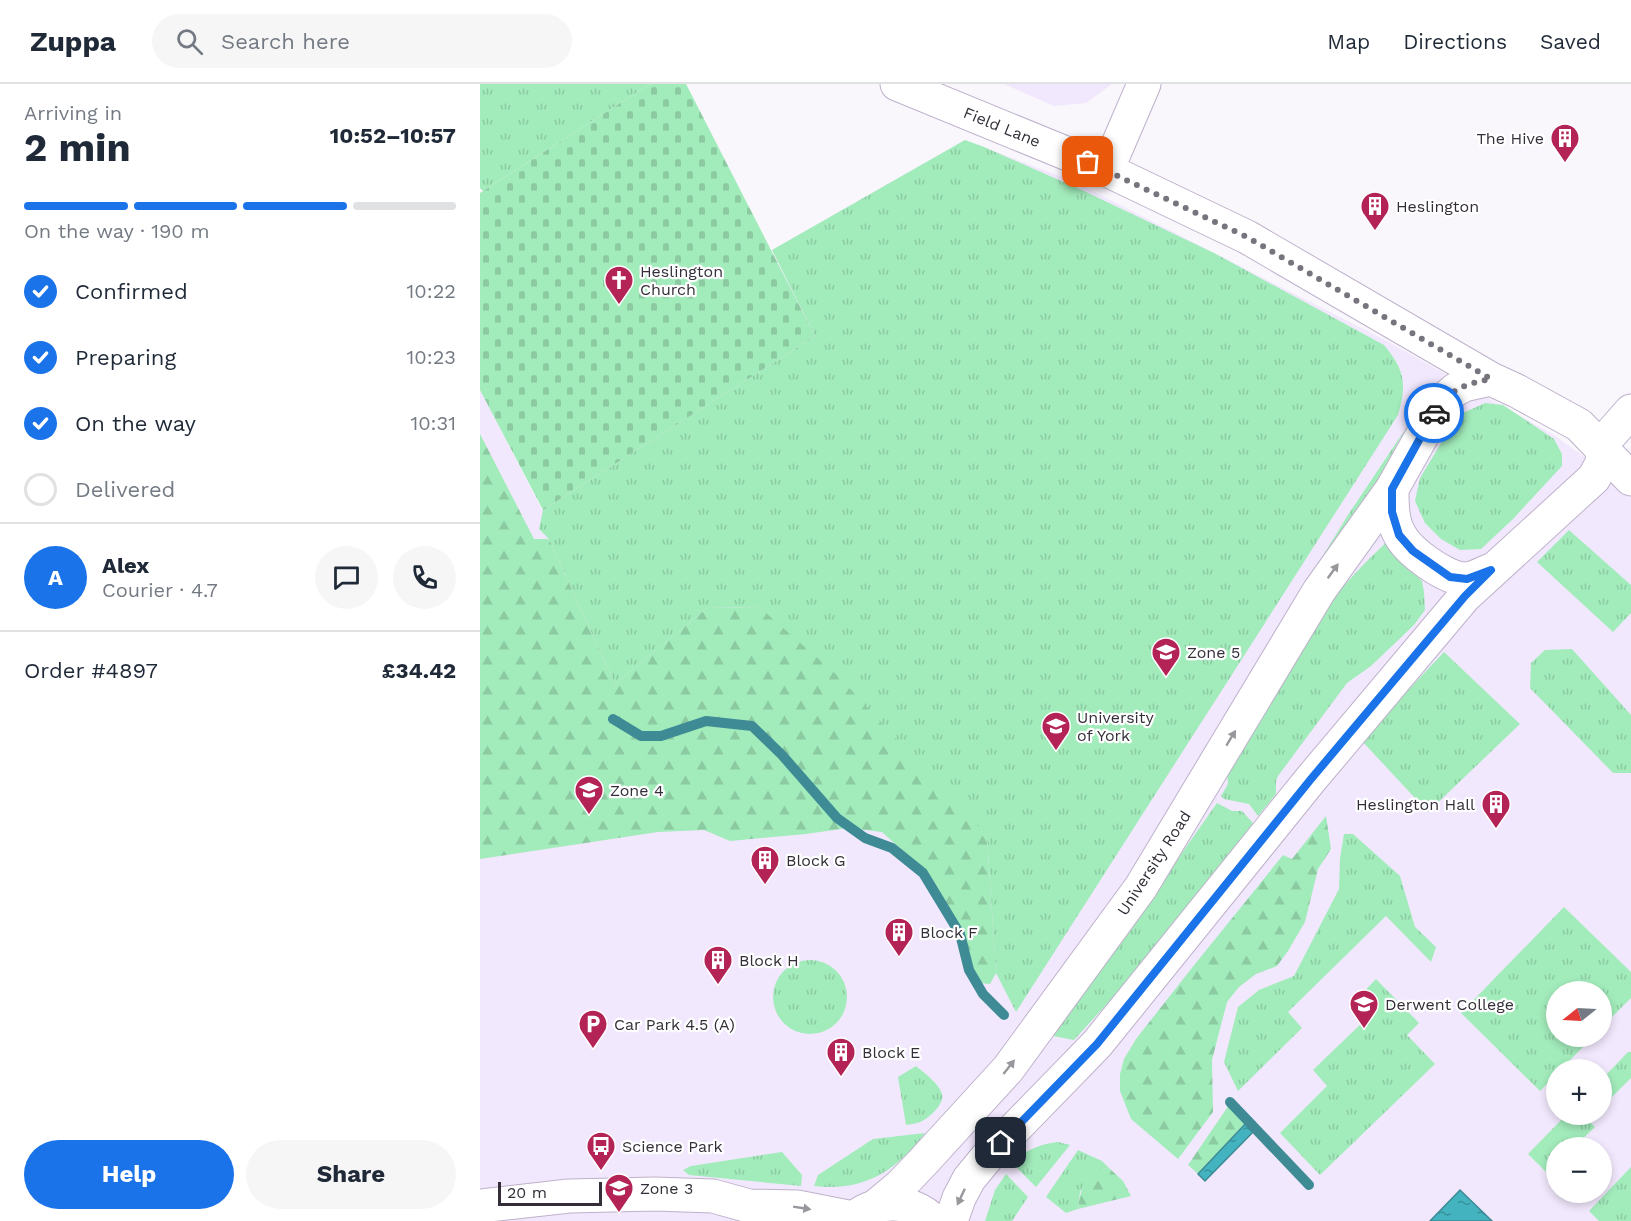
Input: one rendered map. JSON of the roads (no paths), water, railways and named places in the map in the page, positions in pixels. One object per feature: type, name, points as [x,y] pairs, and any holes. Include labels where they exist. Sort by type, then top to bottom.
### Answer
[{"type":"street","name":"Field Lane","points":[[897,84],[1107,170],[1247,237],[1491,379]]},
{"type":"street","points":[[1107,170],[1144,84]]},
{"type":"street","points":[[1424,340],[1443,387],[1441,402]]},
{"type":"street","points":[[1491,379],[1579,425],[1631,479]]},
{"type":"street","name":"University Road","points":[[860,1215],[900,1186],[1008,1069],[1141,887],[1319,591],[1392,489],[1441,402],[1455,390],[1491,379]]},
{"type":"street","points":[[951,1221],[969,1179],[988,1156],[1097,1044],[1311,779],[1465,596],[1594,478],[1602,464],[1602,449],[1631,411]]},
{"type":"street","points":[[1392,489],[1392,512],[1399,535],[1413,551],[1450,577],[1467,579],[1491,570]]},
{"type":"street","points":[[1574,498],[1599,491],[1631,497]]},
{"type":"street","points":[[480,1206],[568,1196],[655,1194],[713,1196],[759,1213],[797,1207],[860,1215],[903,1204],[928,1215],[933,1221]]},
{"type":"water","points":[[1247,1122],[1255,1130],[1205,1181],[1198,1174]]},
{"type":"water","points":[[1460,1190],[1492,1221],[1430,1221]]},
{"type":"waterway","points":[[613,719],[641,736],[661,736],[706,721],[752,726],[782,755],[837,818],[865,838],[892,848],[923,873],[960,934],[969,970],[983,994],[1004,1015]]},
{"type":"waterway","points":[[1230,1102],[1309,1185]]},
{"type":"place","name":"The Hive","points":[[1565,164]]},
{"type":"place","name":"Heslington","points":[[1375,232]]},
{"type":"place","name":"Heslington Church","points":[[619,306]]},
{"type":"place","name":"Zone 5","points":[[1166,678]]},
{"type":"place","name":"University of York","points":[[1056,752]]},
{"type":"place","name":"Zone 4","points":[[589,816]]},
{"type":"place","name":"Heslington Hall","points":[[1496,830]]},
{"type":"place","name":"Block G","points":[[765,886]]},
{"type":"place","name":"Block F","points":[[899,958]]},
{"type":"place","name":"Block H","points":[[718,986]]},
{"type":"place","name":"Derwent College","points":[[1364,1030]]},
{"type":"place","name":"Car Park 4.5 (A)","points":[[593,1050]]},
{"type":"place","name":"Block E","points":[[841,1078]]},
{"type":"place","name":"Science Park","points":[[601,1172]]},
{"type":"place","name":"Zone 3","points":[[619,1214]]}]
